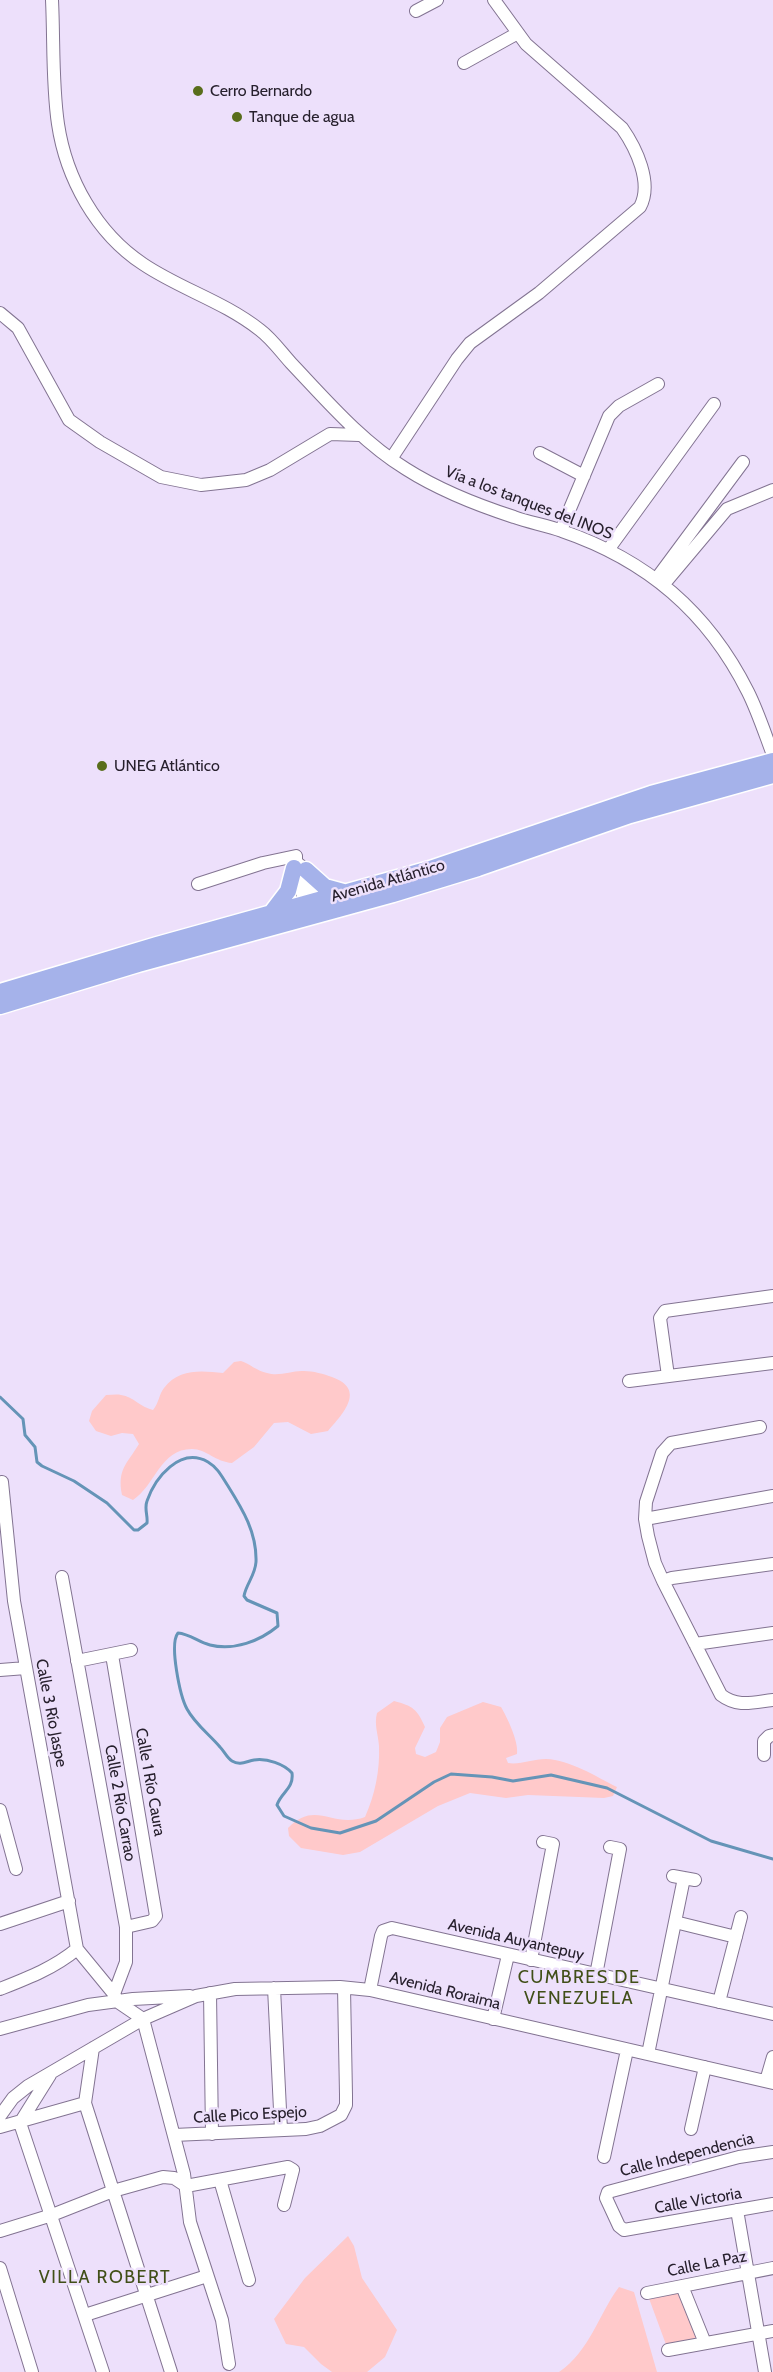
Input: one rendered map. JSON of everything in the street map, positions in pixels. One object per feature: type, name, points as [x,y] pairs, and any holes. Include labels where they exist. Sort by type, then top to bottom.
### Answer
[{"type":"main road","name":"Avenida Atlántico","points":[[0,992],[272,912],[312,910],[348,893],[430,870],[651,794],[773,761]]},
{"type":"main road","name":"Avenida Atlántico","points":[[0,1006],[312,910],[478,868],[592,827],[671,802],[773,775]]},
{"type":"main road","points":[[272,912],[288,891],[299,867],[325,887],[348,893]]},
{"type":"street","name":"Vía a los tanques del INOS","points":[[52,0],[56,109],[61,140],[76,180],[98,222],[120,247],[145,265],[203,294],[262,332],[359,435],[391,459],[463,499],[515,518],[561,530],[608,550],[660,581],[705,627],[733,666],[749,693],[773,755]]},
{"type":"street","points":[[416,11],[437,0]]},
{"type":"street","points":[[391,459],[456,359],[471,343],[539,293],[640,207],[643,201],[645,186],[642,173],[632,145],[622,128],[543,60],[518,33],[494,0]]},
{"type":"street","points":[[464,63],[518,33]]},
{"type":"street","points":[[0,313],[18,328],[69,420],[99,442],[161,477],[201,485],[246,480],[270,470],[330,434],[359,435]]},
{"type":"street","points":[[561,530],[609,416],[619,406],[658,384]]},
{"type":"street","points":[[608,550],[714,404]]},
{"type":"street","points":[[540,453],[584,476]]},
{"type":"street","points":[[660,581],[743,462]]},
{"type":"street","points":[[660,581],[727,509],[773,490]]},
{"type":"street","points":[[198,884],[263,863],[296,856],[312,910]]},
{"type":"street","points":[[668,1376],[660,1318],[665,1311],[773,1296]]},
{"type":"street","points":[[629,1381],[773,1363]]},
{"type":"street","points":[[760,1427],[671,1443],[666,1446],[649,1491],[645,1519],[651,1550],[663,1581],[722,1695],[739,1704],[773,1700]]},
{"type":"street","name":"Calle 3 Río Jaspe","points":[[2,1482],[5,1578],[26,1668],[78,1949]]},
{"type":"street","points":[[645,1519],[773,1497]]},
{"type":"street","points":[[663,1581],[773,1564]]},
{"type":"street","name":"Calle 2 Río Carrao","points":[[62,1577],[126,1927],[126,1962],[116,1998]]},
{"type":"street","points":[[695,1644],[773,1633]]},
{"type":"street","points":[[77,1661],[131,1650]]},
{"type":"street","name":"Calle 1 Río Caura","points":[[112,1655],[156,1916],[152,1921],[126,1927]]},
{"type":"street","points":[[0,1670],[26,1668]]},
{"type":"street","points":[[764,1755],[764,1741],[773,1735]]},
{"type":"street","points":[[0,1810],[16,1869]]},
{"type":"street","points":[[531,1960],[554,1844],[543,1842]]},
{"type":"street","points":[[596,1975],[620,1849],[610,1847]]},
{"type":"street","points":[[648,2054],[684,1878]]},
{"type":"street","points":[[0,1924],[69,1901]]},
{"type":"street","points":[[719,2002],[741,1917]]},
{"type":"street","points":[[675,1922],[736,1937]]},
{"type":"street","name":"Avenida Auyantepuy","points":[[370,1990],[381,1936],[383,1931],[392,1928],[773,2014]]},
{"type":"street","points":[[0,1989],[34,1976],[78,1949],[116,1998],[143,2019],[174,2135],[186,2187],[190,2222],[224,2328],[229,2364]]},
{"type":"street","points":[[494,2019],[508,1955]]},
{"type":"street","points":[[274,1988],[281,2130]]},
{"type":"street","name":"Avenida Roraima","points":[[0,2116],[13,2098],[53,2070],[143,2019],[196,1996],[235,1989],[345,1988],[370,1990],[770,2082]]},
{"type":"street","name":"Calle Pico Espejo","points":[[174,2135],[320,2126],[330,2122],[344,2110],[346,2095],[345,1988]]},
{"type":"street","points":[[210,1993],[212,2134]]},
{"type":"street","points":[[0,2029],[116,1998],[196,1996]]},
{"type":"street","points":[[93,2048],[85,2103],[171,2372]]},
{"type":"street","points":[[604,2157],[627,2050]]},
{"type":"street","points":[[770,2082],[773,2057]]},
{"type":"street","points":[[691,2129],[705,2067]]},
{"type":"street","points":[[20,2123],[53,2070]]},
{"type":"street","points":[[0,2127],[85,2103]]},
{"type":"street","points":[[20,2123],[103,2372]]},
{"type":"street","name":"Calle Independencia","points":[[629,2230],[621,2229],[619,2226],[606,2198],[608,2192],[739,2157],[773,2152]]},
{"type":"street","points":[[0,2231],[52,2215],[113,2191],[169,2176],[186,2187],[291,2168],[293,2170],[284,2205]]},
{"type":"street","points":[[220,2180],[249,2280]]},
{"type":"street","name":"Calle Victoria","points":[[629,2230],[773,2204]]},
{"type":"street","points":[[737,2210],[765,2372]]},
{"type":"street","points":[[0,2268],[32,2372]]},
{"type":"street","name":"Calle La Paz","points":[[647,2293],[773,2268]]},
{"type":"street","points":[[85,2315],[207,2276]]},
{"type":"street","points":[[682,2286],[705,2343]]},
{"type":"street","points":[[669,2350],[773,2331]]},
{"type":"shaded area","points":[[241,1361],[260,1371],[272,1374],[307,1371],[332,1377],[348,1388],[349,1402],[328,1431],[311,1434],[288,1422],[274,1423],[254,1447],[232,1463],[197,1450],[181,1451],[165,1461],[141,1494],[133,1500],[122,1495],[122,1473],[139,1444],[133,1434],[122,1433],[111,1436],[96,1431],[89,1421],[92,1411],[106,1395],[126,1396],[153,1410],[164,1388],[177,1377],[191,1372],[223,1373],[234,1362]]},
{"type":"shaded area","points":[[394,1701],[414,1709],[425,1727],[415,1748],[416,1754],[425,1757],[436,1752],[440,1742],[440,1728],[447,1717],[483,1702],[501,1707],[512,1730],[517,1754],[506,1758],[508,1763],[541,1759],[555,1760],[582,1769],[617,1787],[613,1796],[604,1798],[528,1795],[506,1798],[470,1793],[438,1806],[360,1852],[343,1855],[301,1848],[289,1836],[288,1828],[298,1820],[316,1815],[343,1820],[365,1817],[372,1800],[378,1773],[377,1713]]},
{"type":"shaded area","points":[[348,2236],[354,2246],[362,2278],[397,2330],[385,2357],[367,2372],[332,2372],[304,2347],[286,2344],[274,2319],[305,2278]]},
{"type":"shaded area","points":[[682,2286],[705,2343],[668,2350],[647,2293]]},
{"type":"shaded area","points":[[619,2287],[634,2292],[657,2372],[559,2372],[570,2363],[586,2343]]},
{"type":"waterway","points":[[0,1397],[23,1419],[25,1435],[35,1447],[37,1462],[74,1481],[107,1503],[134,1530],[138,1530],[147,1523],[146,1504],[156,1483],[162,1474],[179,1461],[198,1458],[211,1464],[222,1476],[244,1513],[252,1532],[256,1551],[255,1567],[244,1596],[247,1600],[277,1613],[278,1626],[255,1640],[228,1647],[210,1645],[178,1633],[175,1648],[176,1670],[187,1709],[230,1760],[238,1763],[254,1760],[270,1761],[280,1764],[292,1773],[291,1783],[277,1805],[284,1816],[311,1828],[340,1833],[376,1821],[434,1782],[451,1774],[513,1781],[551,1775],[607,1788],[711,1841],[773,1859]]},
{"type":"place","name":"Cerro Bernardo","points":[[198,91]]},
{"type":"place","name":"Tanque de agua","points":[[237,117]]},
{"type":"place","name":"UNEG Atlántico","points":[[102,766]]},
{"type":"district","name":"CUMBRES DE VENEZUELA","points":[[579,1988]]},
{"type":"district","name":"VILLA ROBERT","points":[[105,2278]]}]
